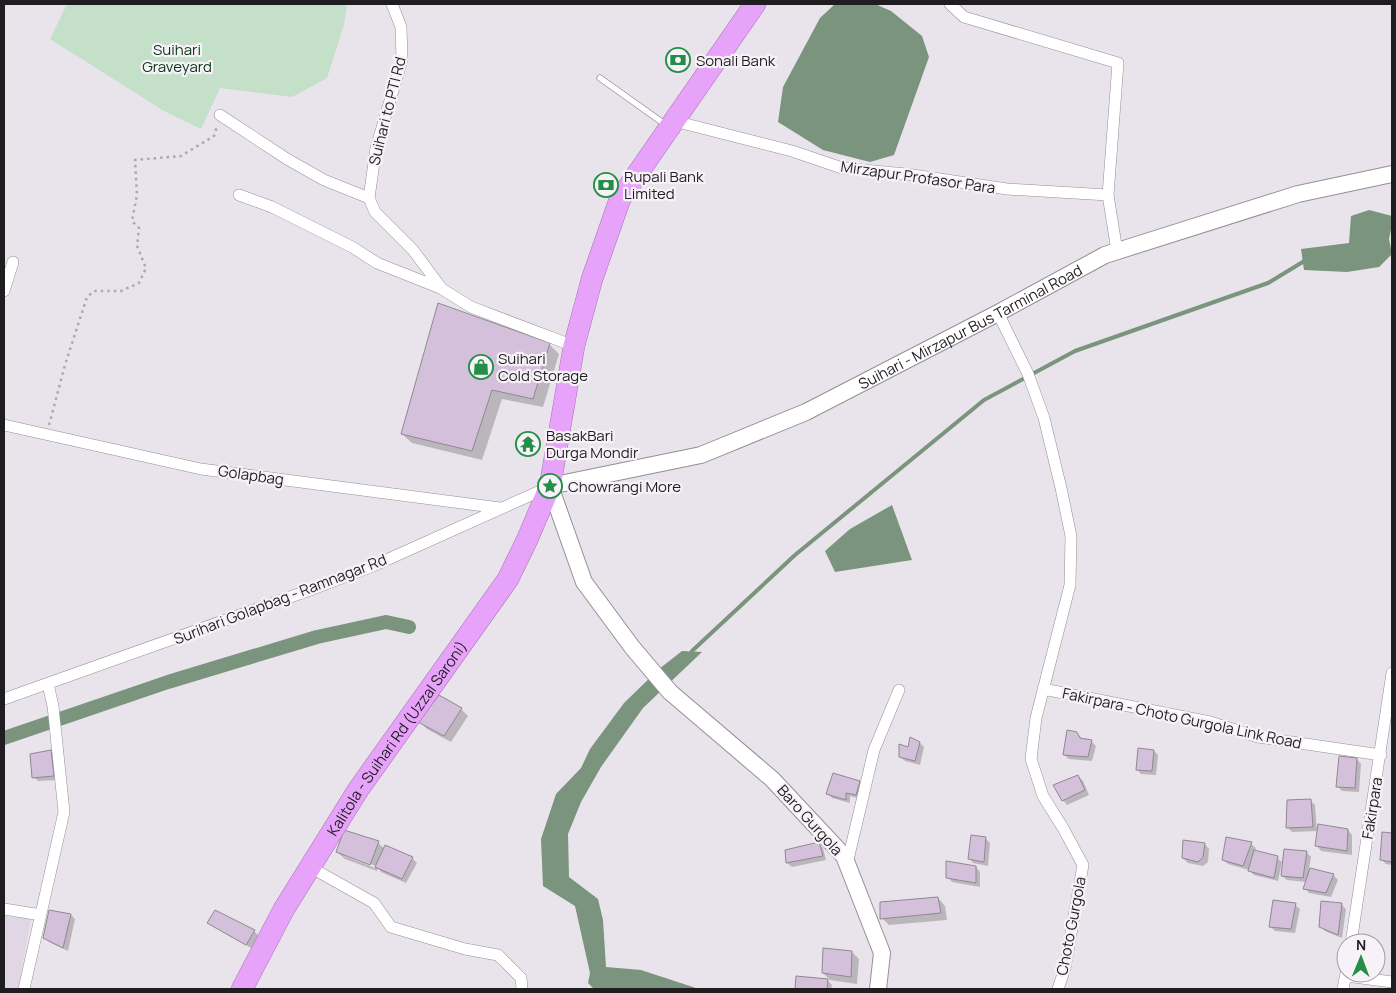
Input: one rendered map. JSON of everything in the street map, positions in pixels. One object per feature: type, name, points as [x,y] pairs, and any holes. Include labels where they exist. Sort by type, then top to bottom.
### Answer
[{"type":"highway","name":"Kalitola - Suihari Rd (Uzzal Saroni)","points":[[242,989],[284,909],[358,790],[508,579],[550,486],[574,346],[592,278],[620,199],[755,4]]},
{"type":"street","name":"Suihari to PTI Rd","points":[[369,198],[376,148],[402,60],[401,27],[392,4]]},
{"type":"street","points":[[950,4],[964,17],[1118,63],[1108,195],[1117,251]]},
{"type":"street","points":[[220,116],[324,180],[369,198],[375,212],[413,250],[442,289]]},
{"type":"street","name":"Mirzapur Profasor Para","points":[[672,124],[792,150],[842,168],[906,174],[1007,189],[1108,195]]},
{"type":"street","name":"Suihari - Mirzapur Bus Tarminal Road","points":[[550,486],[702,455],[806,412],[998,313],[1105,255],[1298,194],[1392,174]]},
{"type":"street","points":[[239,195],[272,207],[352,247],[377,263],[442,289],[470,307],[574,346]]},
{"type":"street","points":[[4,292],[13,262]]},
{"type":"street","name":"Choto Gurgola","points":[[998,313],[1022,362],[1044,418],[1071,536],[1070,585],[1036,718],[1031,759],[1043,796],[1083,865],[1065,968],[1058,989]]},
{"type":"street","name":"Golapbag","points":[[4,424],[201,468],[500,508]]},
{"type":"street","name":"Surihari Golapbag - Ramnagar Rd","points":[[4,699],[373,566],[550,486]]},
{"type":"street","name":"Baro Gurgola","points":[[550,486],[584,582],[632,647],[670,692],[772,779],[844,856],[882,953],[878,989]]},
{"type":"street","name":"Fakirpara","points":[[1353,933],[1380,755],[1390,710],[1392,673]]},
{"type":"street","points":[[24,989],[64,812],[56,732],[48,684]]},
{"type":"street","name":"Fakirpara - Choto Gurgola Link Road","points":[[1043,689],[1210,722],[1258,737],[1380,755]]},
{"type":"street","points":[[847,864],[874,750],[898,690]]},
{"type":"street","points":[[310,867],[374,903],[391,927],[464,949],[498,955],[521,978],[522,989]]},
{"type":"street","points":[[4,909],[41,915]]},
{"type":"lane","points":[[600,78],[672,124]]},
{"type":"path","points":[[47,434],[65,365],[87,297],[94,291],[121,291],[139,283],[146,268],[137,246],[139,228],[132,221],[137,195],[135,160],[181,156],[214,136],[220,116]]},
{"type":"shaded area","points":[[835,4],[875,4],[891,11],[922,36],[929,57],[894,155],[870,162],[823,150],[778,122],[783,87],[820,18]]},
{"type":"shaded area","points":[[1369,210],[1392,216],[1389,239],[1392,254],[1379,267],[1347,272],[1304,270],[1301,249],[1349,243],[1351,216]]},
{"type":"shaded area","points":[[892,505],[912,560],[835,572],[825,551],[850,529]]},
{"type":"shaded area","points":[[682,651],[702,652],[643,708],[601,767],[581,802],[568,834],[569,877],[598,899],[603,920],[606,967],[641,970],[699,989],[594,989],[588,983],[590,973],[575,906],[543,886],[541,839],[556,794],[581,768],[590,749],[624,703],[659,669]]},
{"type":"shaded area","points":[[4,916],[31,919],[18,989],[4,989]]},
{"type":"green space","name":"Suihari Graveyard","points":[[67,4],[347,4],[344,25],[327,78],[292,97],[220,88],[201,129],[164,111],[50,39]]},
{"type":"building","name":"Suihari Cold Storage","points":[[438,303],[550,343],[533,399],[492,390],[472,451],[401,434]]},
{"type":"building","points":[[439,695],[462,708],[444,736],[418,722]]},
{"type":"building","points":[[1067,730],[1077,732],[1080,738],[1092,740],[1088,757],[1063,755]]},
{"type":"building","points":[[910,737],[920,742],[915,761],[899,757],[899,744],[908,747]]},
{"type":"building","points":[[1138,748],[1154,750],[1152,771],[1136,770]]},
{"type":"building","points":[[51,750],[54,776],[32,778],[30,754]]},
{"type":"building","points":[[1339,756],[1357,758],[1355,788],[1336,787]]},
{"type":"building","points":[[833,773],[860,781],[856,795],[846,793],[846,800],[826,794]]},
{"type":"building","points":[[1078,775],[1085,790],[1062,801],[1053,785]]},
{"type":"building","points":[[1311,799],[1313,827],[1286,828],[1287,800]]},
{"type":"building","points":[[1318,824],[1348,829],[1347,851],[1315,846]]},
{"type":"building","points":[[344,830],[379,841],[370,865],[336,852]]},
{"type":"building","points":[[1382,832],[1392,833],[1392,862],[1380,860]]},
{"type":"building","points":[[971,835],[986,837],[984,862],[968,859]]},
{"type":"building","points":[[1226,837],[1252,842],[1243,866],[1222,860]]},
{"type":"building","points":[[1183,840],[1205,843],[1203,857],[1198,862],[1182,858]]},
{"type":"building","points":[[819,842],[823,856],[786,863],[785,850]]},
{"type":"building","points":[[385,845],[413,857],[402,879],[375,867]]},
{"type":"building","points":[[1284,849],[1307,851],[1303,878],[1281,876]]},
{"type":"building","points":[[1254,850],[1278,856],[1274,878],[1248,871]]},
{"type":"building","points":[[946,861],[976,866],[976,883],[946,878]]},
{"type":"building","points":[[1310,868],[1334,874],[1326,893],[1303,889]]},
{"type":"building","points":[[938,897],[941,913],[880,919],[880,902]]},
{"type":"building","points":[[1273,900],[1296,903],[1291,929],[1269,927]]},
{"type":"building","points":[[1321,901],[1342,903],[1338,933],[1336,934],[1319,927]]},
{"type":"building","points":[[49,910],[71,914],[63,948],[43,938]]},
{"type":"building","points":[[215,910],[255,930],[246,945],[207,923]]},
{"type":"building","points":[[823,948],[852,951],[851,977],[822,973]]},
{"type":"building","points":[[796,976],[828,979],[827,989],[795,989]]},
{"type":"waterway","points":[[692,651],[795,555],[984,400],[1075,351],[1268,283],[1306,260]]},
{"type":"waterway","points":[[4,738],[168,682],[317,637],[386,622],[409,627]]},
{"type":"place","name":"Sonali Bank","points":[[678,60]]},
{"type":"place","name":"Rupali Bank Limited","points":[[606,185]]},
{"type":"place","name":"Suihari Cold Storage","points":[[481,367]]},
{"type":"place","name":"BasakBari Durga Mondir","points":[[528,444]]},
{"type":"place","name":"Chowrangi More","points":[[550,486]]}]
